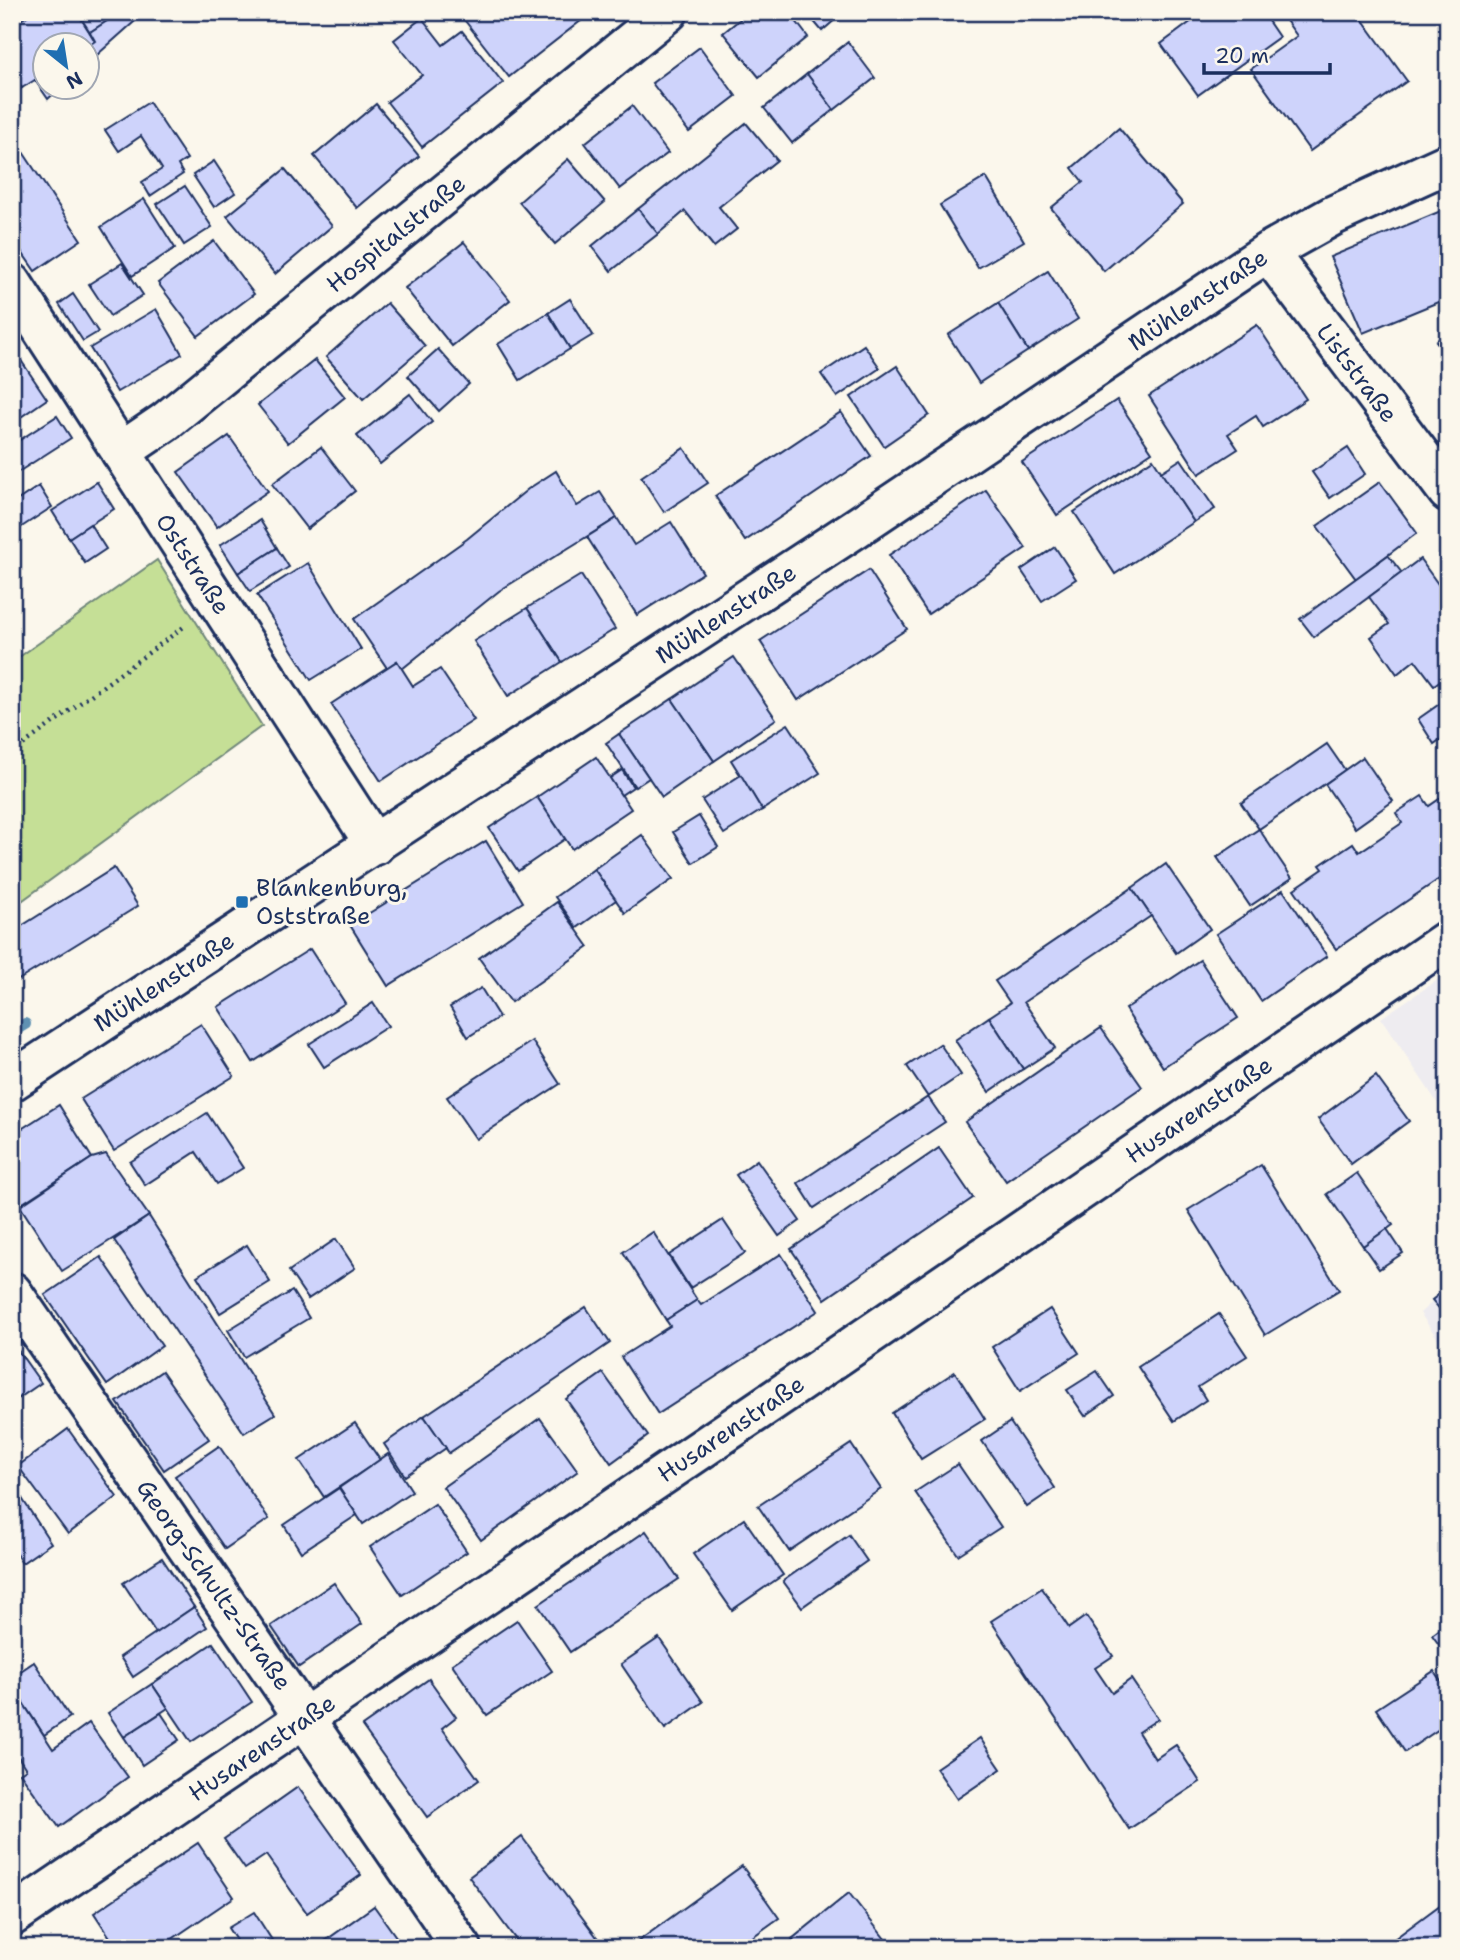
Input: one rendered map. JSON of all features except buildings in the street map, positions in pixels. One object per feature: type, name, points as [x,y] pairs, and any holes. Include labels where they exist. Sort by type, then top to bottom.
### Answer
[{"type":"street","name":"Hospitalstraße","points":[[121,452],[165,422],[668,12]]},
{"type":"street","name":"Mühlenstraße","points":[[12,1081],[856,528],[1268,252],[1334,215],[1448,163]]},
{"type":"street","name":"Liststraße","points":[[1268,252],[1448,492]]},
{"type":"street","name":"Oststraße","points":[[12,283],[375,845]]},
{"type":"street","name":"Husarenstraße","points":[[12,1916],[1448,940]]},
{"type":"street","name":"Georg-Schultz-Straße","points":[[12,1292],[463,1948]]},
{"type":"path","points":[[12,753],[218,604]]},
{"type":"shaded area","points":[[1448,973],[1448,1119],[1381,1018]]},
{"type":"shaded area","points":[[1448,1288],[1448,1354],[1420,1313]]},
{"type":"green space","points":[[157,560],[262,726],[12,908],[12,662]]},
{"type":"waterway","points":[[12,1032],[25,1024]]},
{"type":"place","name":"Blankenburg, Oststraße","points":[[242,902]]}]
